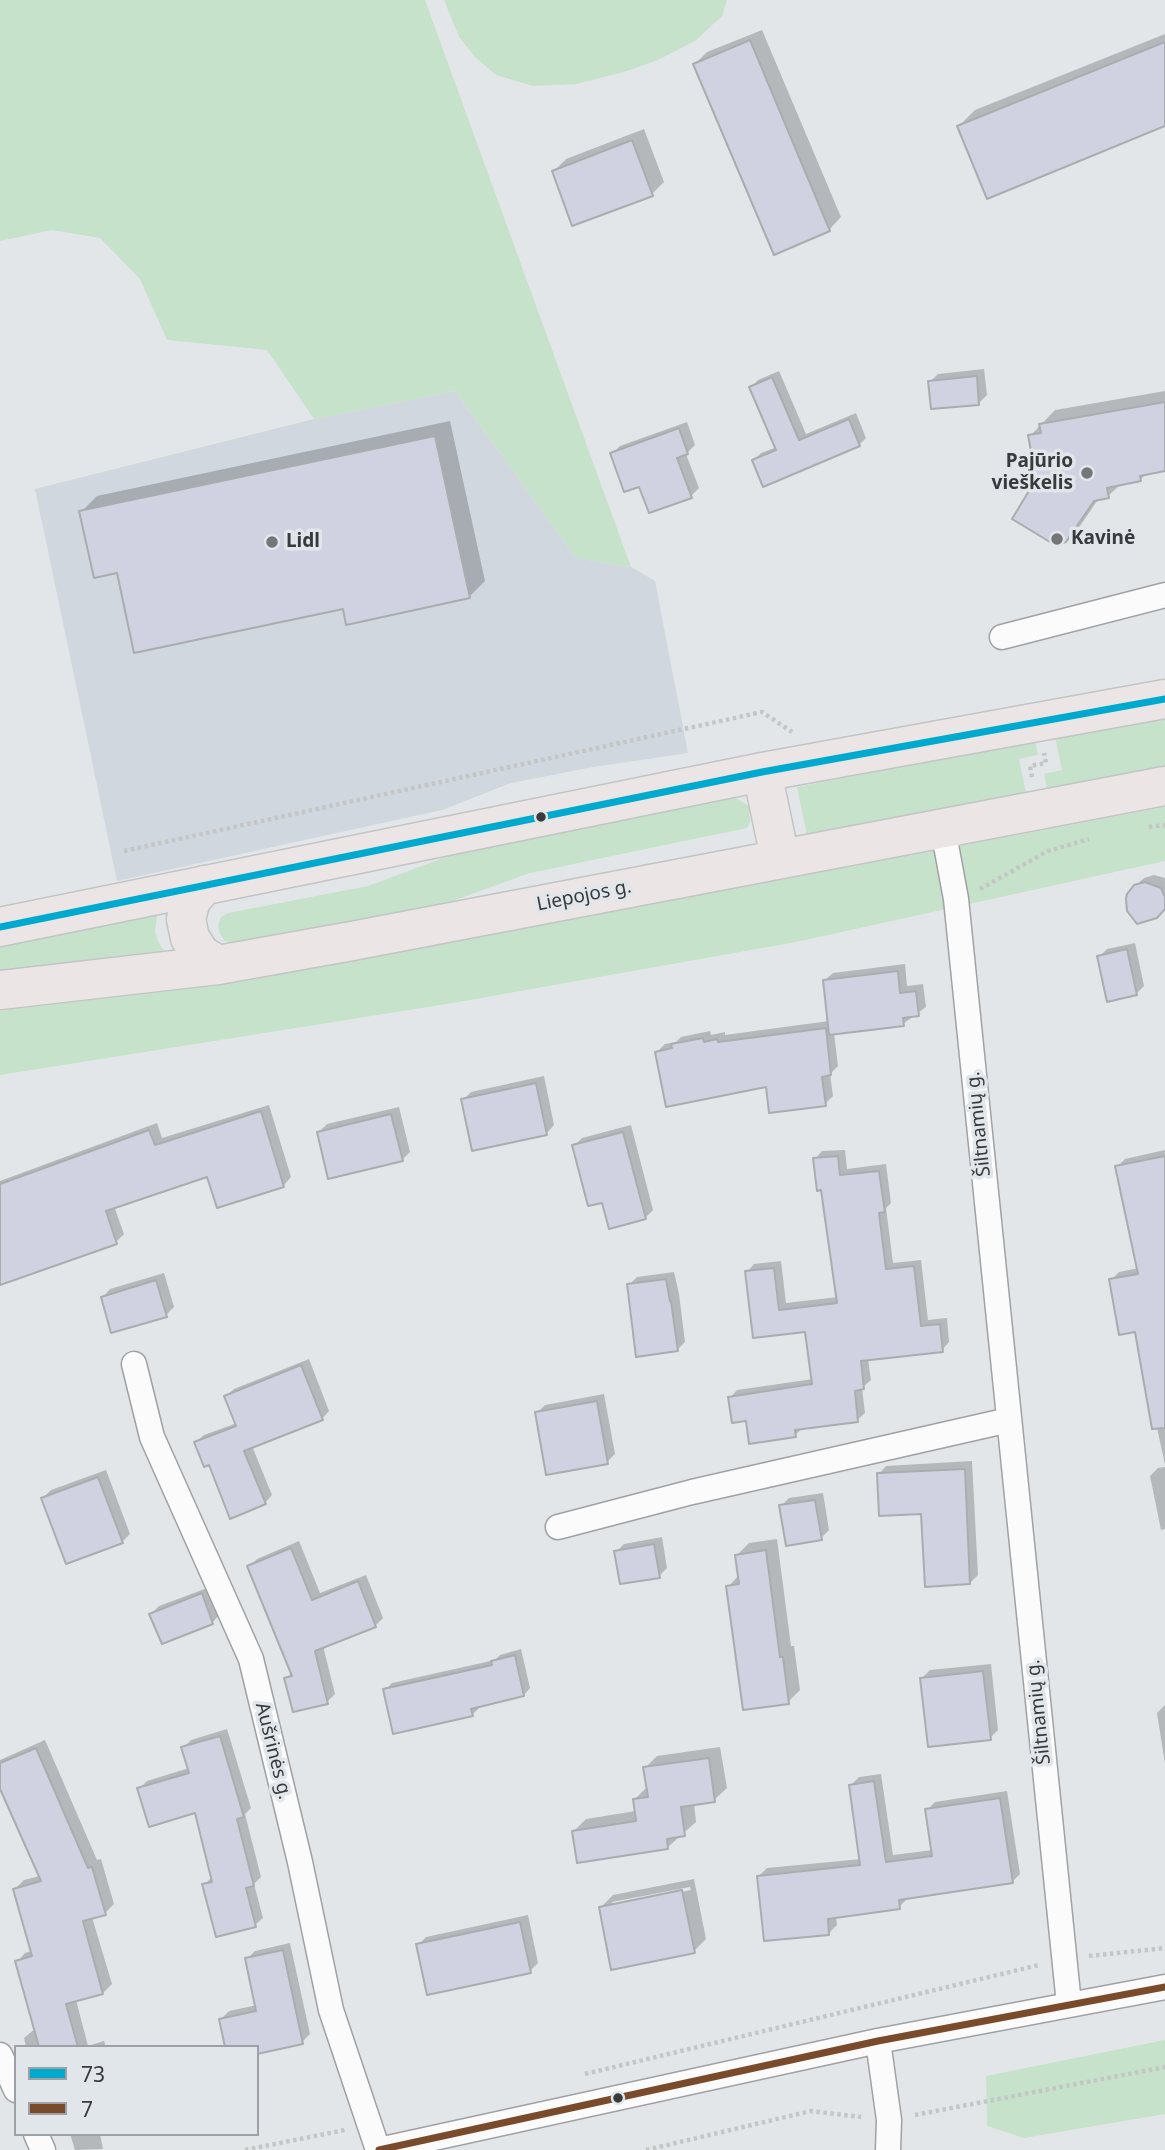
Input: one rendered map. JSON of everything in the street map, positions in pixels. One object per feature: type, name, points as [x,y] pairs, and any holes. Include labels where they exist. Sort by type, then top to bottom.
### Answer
[{"type":"main road","points":[[0,927],[762,772],[1165,699]]},
{"type":"main road","points":[[762,772],[780,858]]},
{"type":"main road","name":"Liepojos g.","points":[[0,990],[218,965],[1165,786]]},
{"type":"main road","points":[[204,885],[191,900],[186,919],[190,938],[201,955],[218,965]]},
{"type":"street","points":[[1002,637],[1165,595]]},
{"type":"street","name":"Šiltnamių g.","points":[[943,829],[956,898],[1069,2004]]},
{"type":"street","name":"Aušrinės g.","points":[[134,1364],[152,1437],[251,1659],[300,1862],[331,2010],[378,2150]]},
{"type":"street","points":[[558,1527],[692,1492],[1009,1420]]},
{"type":"street","points":[[378,2150],[878,2041],[1165,1987]]},
{"type":"street","points":[[878,2041],[889,2120],[888,2150]]},
{"type":"street","points":[[0,2055],[14,2086]]},
{"type":"path","points":[[124,851],[762,712],[794,733]]},
{"type":"path","points":[[1038,723],[1046,763],[1030,766],[1039,811]]},
{"type":"path","points":[[1143,828],[1165,825]]},
{"type":"path","points":[[956,898],[980,889],[1048,851],[1099,836]]},
{"type":"path","points":[[583,2074],[1065,1959],[1165,1948]]},
{"type":"path","points":[[246,2150],[369,2125]]},
{"type":"shaded area","points":[[455,391],[576,558],[631,567],[655,581],[688,753],[511,783],[442,810],[117,881],[35,489],[314,419]]},
{"type":"green space","points":[[0,0],[425,0],[631,567],[576,558],[455,391],[314,419],[267,350],[167,340],[140,279],[100,238],[52,230],[0,241]]},
{"type":"green space","points":[[444,0],[727,0],[722,16],[695,41],[658,60],[577,84],[533,86],[496,75],[475,57],[459,37]]},
{"type":"green space","points":[[1165,715],[1165,766],[1047,788],[1044,774],[1062,770],[1055,737]]},
{"type":"green space","points":[[1035,741],[1038,755],[1019,759],[1026,793],[807,835],[797,787]]},
{"type":"green space","points":[[736,798],[749,806],[750,822],[747,828],[530,873],[447,903],[234,943],[225,941],[220,934],[218,926],[221,917],[228,913],[368,886],[465,850]]},
{"type":"green space","points":[[1165,807],[1165,861],[796,942],[453,1003],[0,1075],[0,1008],[239,982]]},
{"type":"green space","points":[[158,909],[155,931],[164,951],[0,969],[0,942]]},
{"type":"green space","points":[[1165,2040],[1165,2114],[1024,2138],[987,2126],[986,2076]]},
{"type":"building","points":[[750,40],[830,231],[774,255],[693,64]]},
{"type":"building","points":[[1165,42],[1165,126],[987,199],[957,126]]},
{"type":"building","points":[[632,140],[653,196],[572,226],[552,171]]},
{"type":"building","points":[[977,376],[979,405],[931,409],[928,381]]},
{"type":"building","points":[[772,377],[799,440],[849,419],[860,446],[763,487],[752,460],[776,450],[749,387]]},
{"type":"building","name":"Pajūrio vieškelis","points":[[1165,402],[1165,471],[1140,476],[1141,481],[1107,488],[1109,498],[1094,501],[1066,542],[1055,545],[1012,519],[1036,479],[1028,435],[1041,433],[1039,424]]},
{"type":"building","points":[[679,428],[688,454],[677,458],[692,498],[649,513],[639,487],[624,492],[610,453]]},
{"type":"building","name":"Lidl","points":[[435,436],[470,598],[346,625],[343,609],[134,653],[117,573],[94,578],[79,511]]},
{"type":"building","points":[[1145,882],[1161,888],[1165,897],[1165,909],[1157,918],[1137,924],[1127,911],[1126,899],[1134,885]]},
{"type":"building","points":[[1127,949],[1137,995],[1107,1002],[1097,956]]},
{"type":"building","points":[[898,971],[900,993],[916,991],[919,1016],[903,1018],[904,1026],[829,1035],[823,980]]},
{"type":"building","points":[[826,1028],[831,1075],[822,1077],[826,1106],[769,1113],[766,1087],[666,1107],[655,1052],[672,1048],[671,1044],[703,1038],[704,1042],[717,1039],[718,1042]]},
{"type":"building","points":[[536,1083],[547,1135],[472,1151],[461,1099]]},
{"type":"building","points":[[261,1111],[284,1187],[217,1208],[207,1177],[106,1211],[117,1244],[0,1285],[0,1184],[149,1130],[155,1145]]},
{"type":"building","points":[[391,1114],[403,1161],[328,1179],[317,1132]]},
{"type":"building","points":[[623,1132],[646,1219],[609,1229],[602,1203],[588,1206],[572,1145]]},
{"type":"building","points":[[838,1156],[840,1175],[879,1171],[885,1212],[879,1213],[886,1269],[914,1266],[921,1326],[940,1324],[943,1352],[861,1361],[864,1389],[855,1391],[858,1422],[795,1430],[796,1437],[749,1444],[746,1421],[732,1423],[728,1397],[812,1384],[805,1332],[753,1338],[745,1271],[774,1268],[779,1310],[837,1303],[821,1190],[817,1191],[813,1158]]},
{"type":"building","points":[[1165,1156],[1165,1428],[1152,1429],[1135,1332],[1119,1335],[1109,1279],[1138,1274],[1115,1166]]},
{"type":"building","points":[[666,1279],[678,1351],[636,1357],[627,1284]]},
{"type":"building","points":[[156,1280],[167,1317],[111,1333],[101,1297]]},
{"type":"building","points":[[301,1365],[323,1420],[244,1451],[266,1504],[230,1519],[209,1465],[204,1467],[194,1442],[236,1426],[224,1396]]},
{"type":"building","points":[[597,1401],[608,1464],[546,1475],[535,1412]]},
{"type":"building","points":[[965,1469],[970,1584],[925,1587],[921,1514],[879,1516],[877,1473]]},
{"type":"building","points":[[98,1477],[123,1543],[66,1564],[41,1498]]},
{"type":"building","points":[[815,1500],[822,1540],[786,1546],[779,1505]]},
{"type":"building","points":[[654,1544],[660,1578],[620,1584],[614,1551]]},
{"type":"building","points":[[291,1548],[312,1600],[358,1581],[376,1627],[315,1651],[328,1704],[293,1712],[284,1678],[292,1676],[247,1566]]},
{"type":"building","points":[[766,1550],[789,1704],[743,1710],[726,1586],[739,1584],[735,1555]]},
{"type":"building","points":[[202,1593],[213,1624],[162,1644],[149,1614]]},
{"type":"building","points":[[515,1655],[524,1696],[471,1709],[473,1716],[393,1734],[383,1689],[492,1665],[491,1661]]},
{"type":"building","points":[[983,1671],[991,1740],[928,1747],[920,1678]]},
{"type":"building","points":[[220,1736],[244,1817],[237,1819],[254,1886],[246,1888],[256,1927],[216,1937],[202,1884],[212,1882],[195,1813],[149,1827],[137,1788],[189,1773],[181,1747]]},
{"type":"building","points":[[36,1748],[88,1868],[92,1867],[106,1915],[83,1921],[103,1994],[66,2004],[77,2045],[38,2045],[15,1961],[32,1956],[13,1889],[41,1881],[0,1789],[0,1763]]},
{"type":"building","points":[[709,1758],[715,1802],[681,1807],[685,1836],[667,1839],[668,1849],[577,1863],[572,1831],[636,1821],[633,1799],[648,1797],[643,1767]]},
{"type":"building","points":[[874,1781],[886,1862],[932,1856],[925,1809],[1000,1798],[1013,1883],[899,1900],[900,1909],[828,1919],[829,1935],[764,1941],[757,1876],[860,1865],[849,1785]]},
{"type":"building","points":[[682,1890],[695,1953],[611,1970],[599,1907]]},
{"type":"building","points":[[520,1922],[531,1973],[427,1995],[416,1944]]},
{"type":"building","points":[[283,1950],[303,2044],[259,2054],[259,2045],[225,2045],[219,2019],[256,2011],[245,1958]]},
{"type":"transit line","name":"73","points":[[0,927],[762,772],[1165,699]]},
{"type":"transit line","name":"7","points":[[379,2150],[878,2041],[1165,1987]]},
{"type":"place","name":"Pajūrio vieškelis","points":[[1087,473]]},
{"type":"place","name":"Kavinė","points":[[1057,539]]},
{"type":"place","name":"Lidl","points":[[272,542]]}]
